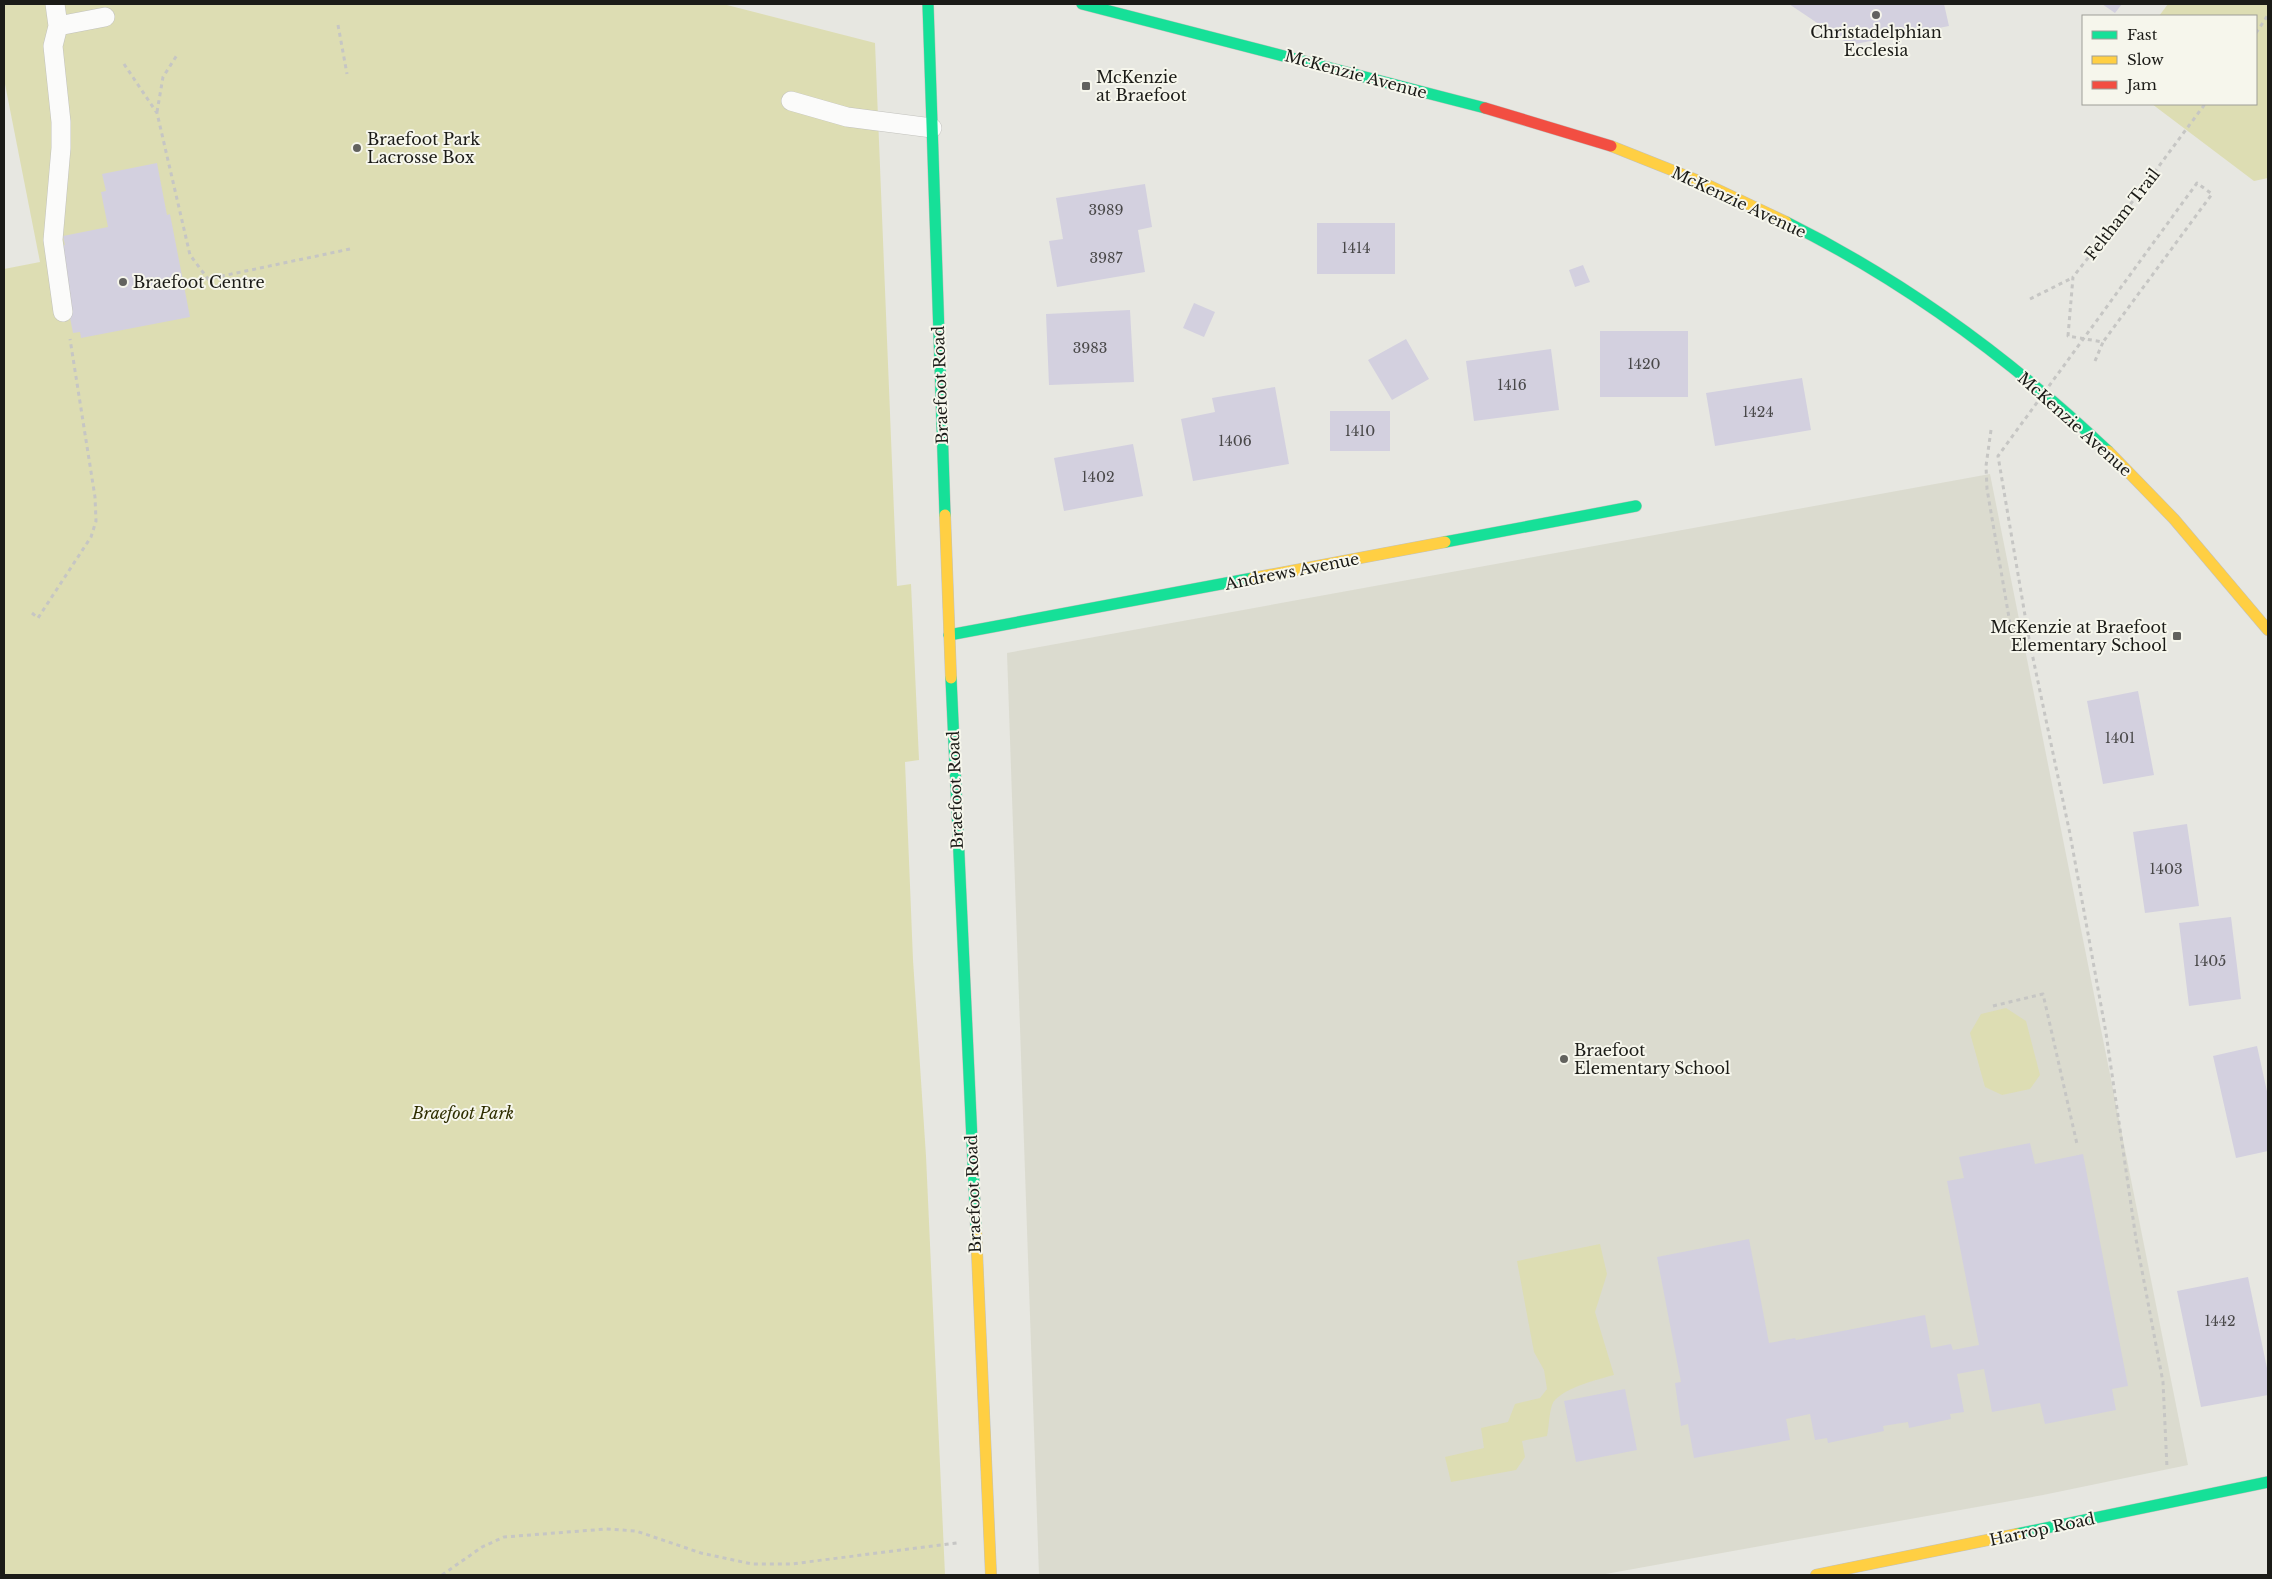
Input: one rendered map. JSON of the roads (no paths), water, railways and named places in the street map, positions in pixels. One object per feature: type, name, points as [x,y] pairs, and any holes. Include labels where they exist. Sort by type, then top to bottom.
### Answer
[{"type":"street","name":"Braefoot Road","points":[[928,4],[949,635],[991,1575]]},
{"type":"street","name":"McKenzie Avenue","points":[[1082,4],[1506,113],[1578,135],[1648,160],[1717,189],[1790,224],[1860,263],[1929,306],[2032,383],[2141,484],[2175,520],[2268,630]]},
{"type":"street","name":"Andrews Avenue","points":[[949,635],[1636,506]]},
{"type":"street","name":"Harrop Road","points":[[1816,1575],[2268,1482]]},
{"type":"lane","points":[[55,4],[58,26],[53,46],[61,122],[61,148],[53,240],[63,312]]},
{"type":"lane","points":[[58,26],[105,17]]},
{"type":"lane","points":[[791,101],[847,117],[932,128]]},
{"type":"place","name":"Christadelphian Ecclesia","points":[[1876,15]]},
{"type":"place","name":"McKenzie at Braefoot","points":[[1086,86]]},
{"type":"place","name":"Braefoot Park Lacrosse Box","points":[[357,148]]},
{"type":"place","name":"Braefoot Centre","points":[[123,282]]},
{"type":"place","name":"McKenzie at Braefoot Elementary School","points":[[2177,636]]},
{"type":"place","name":"Braefoot Elementary School","points":[[1564,1059]]},
{"type":"park label","name":"Braefoot Park","points":[[463,1113]]}]
